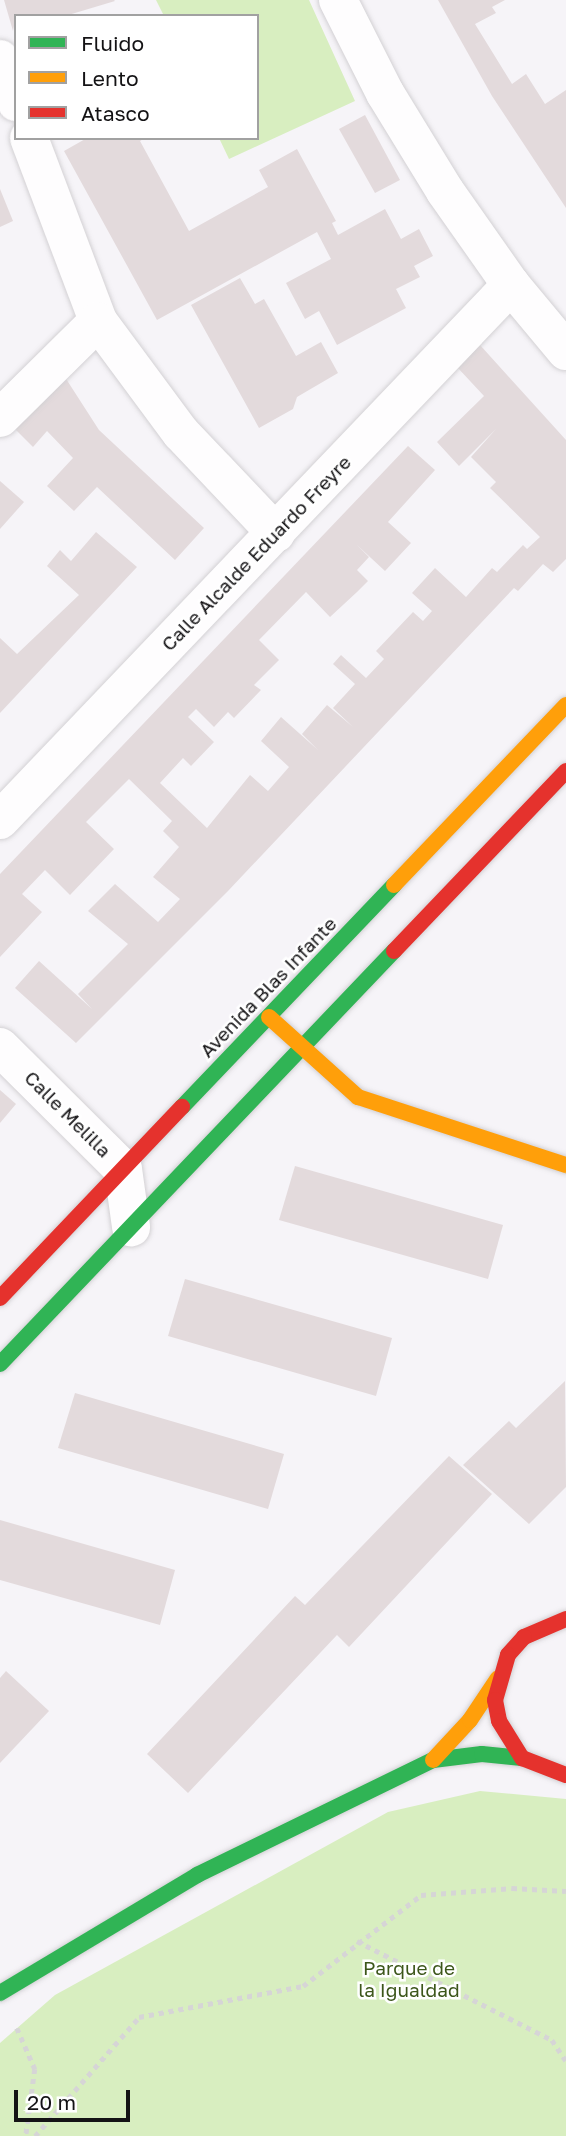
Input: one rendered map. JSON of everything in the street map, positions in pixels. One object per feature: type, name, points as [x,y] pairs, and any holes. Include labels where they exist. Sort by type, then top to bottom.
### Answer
[{"type":"main road","name":"Avenida Blas Infante","points":[[0,1298],[566,705]]},
{"type":"main road","points":[[0,1364],[566,771]]},
{"type":"main road","points":[[268,1017],[358,1097],[566,1165]]},
{"type":"main road","points":[[433,1760],[470,1720],[498,1678],[508,1655],[524,1637],[566,1619]]},
{"type":"main road","points":[[498,1678],[499,1721],[523,1758]]},
{"type":"main road","points":[[1,1992],[197,1875],[433,1760],[482,1754],[523,1758],[546,1771],[566,1775]]},
{"type":"street","points":[[338,0],[385,93],[445,191],[511,285],[566,351]]},
{"type":"street","points":[[0,59],[14,97]]},
{"type":"street","points":[[30,140],[98,321],[181,433],[276,533]]},
{"type":"street","name":"Calle Alcalde Eduardo Freyre","points":[[0,820],[511,285]]},
{"type":"street","points":[[0,418],[98,321]]},
{"type":"street","name":"Calle Melilla","points":[[0,1047],[123,1169],[131,1227]]},
{"type":"path","points":[[35,2136],[139,2017],[303,1986],[357,1941],[421,1895],[512,1888],[566,1891]]},
{"type":"path","points":[[357,1941],[552,2040],[566,2061]]},
{"type":"path","points":[[1,1992],[35,2069],[26,2136]]},
{"type":"green space","points":[[156,0],[309,0],[355,101],[229,159],[220,140],[259,140],[259,14],[163,14]]},
{"type":"green space","name":"Parque de la Igualdad","points":[[480,1791],[566,1799],[566,2136],[0,2136],[0,2043],[55,1995],[388,1812]]},
{"type":"building","points":[[4,0],[115,1],[72,14],[14,14],[13,31]]},
{"type":"building","points":[[438,0],[505,0],[492,7],[496,13],[475,24],[512,84],[526,74],[545,104],[566,90],[566,208],[492,96]]},
{"type":"building","points":[[365,115],[400,180],[375,193],[339,129]]},
{"type":"building","points":[[83,140],[142,140],[189,231],[268,187],[259,170],[297,149],[336,221],[332,223],[338,235],[385,209],[401,239],[419,229],[433,256],[414,266],[420,277],[396,289],[406,308],[337,345],[319,311],[305,319],[286,283],[331,259],[317,232],[157,320],[64,151]]},
{"type":"building","points":[[0,189],[13,221],[0,227]]},
{"type":"building","points":[[240,278],[255,304],[264,299],[296,356],[321,342],[338,373],[297,397],[293,409],[259,428],[191,305]]},
{"type":"building","points":[[480,345],[566,440],[566,559],[553,572],[543,564],[518,591],[514,588],[228,891],[76,1043],[15,988],[39,961],[92,1009],[78,994],[128,944],[88,911],[115,884],[158,922],[180,899],[153,877],[179,847],[163,831],[172,821],[129,779],[86,822],[114,849],[70,895],[45,870],[22,894],[42,912],[0,957],[0,874],[408,446],[435,470],[388,522],[411,543],[385,571],[357,545],[369,557],[357,570],[368,581],[330,617],[306,592],[259,640],[279,660],[254,685],[261,690],[234,718],[228,712],[214,727],[196,709],[188,717],[214,742],[191,766],[183,758],[160,783],[207,828],[250,775],[268,791],[289,767],[261,741],[281,717],[318,750],[302,734],[327,705],[353,727],[333,708],[355,684],[333,664],[341,655],[366,678],[384,659],[376,651],[413,612],[423,621],[432,611],[412,593],[435,568],[466,597],[492,568],[497,572],[523,545],[527,549],[540,537],[490,488],[496,482],[471,457],[496,429],[459,466],[437,442],[484,396],[457,367]]},
{"type":"building","points":[[61,371],[99,430],[204,528],[175,560],[97,487],[74,511],[47,486],[73,458],[47,431],[33,447],[11,425]]},
{"type":"building","points":[[0,481],[24,502],[0,529]]},
{"type":"building","points":[[96,532],[137,567],[0,713],[0,638],[17,654],[79,595],[47,566],[60,550],[71,561]]},
{"type":"building","points":[[0,1090],[16,1104],[0,1123]]},
{"type":"building","points":[[295,1166],[503,1225],[488,1279],[279,1220]]},
{"type":"building","points":[[185,1279],[392,1338],[376,1396],[168,1336]]},
{"type":"building","points":[[565,1381],[566,1487],[529,1524],[463,1465],[509,1421],[516,1428]]},
{"type":"building","points":[[75,1393],[284,1454],[268,1509],[58,1448]]},
{"type":"building","points":[[449,1456],[492,1494],[349,1647],[337,1635],[188,1793],[147,1754],[295,1596],[305,1605]]},
{"type":"building","points":[[0,1520],[175,1570],[160,1625],[0,1580]]},
{"type":"building","points":[[6,1671],[49,1711],[0,1763],[0,1678]]},
{"type":"traffic: fast","points":[[182,1107],[394,885]]},
{"type":"traffic: fast","points":[[0,1364],[394,951]]},
{"type":"traffic: fast","points":[[0,1993],[197,1875],[433,1760],[482,1754],[522,1758]]},
{"type":"traffic: slow","points":[[394,885],[566,705]]},
{"type":"traffic: slow","points":[[269,1017],[358,1097],[566,1165]]},
{"type":"traffic: slow","points":[[433,1760],[470,1720],[498,1678]]},
{"type":"traffic: jam","points":[[394,951],[566,771]]},
{"type":"traffic: jam","points":[[0,1298],[182,1107]]},
{"type":"traffic: jam","points":[[566,1619],[524,1637],[508,1655],[495,1700],[499,1721],[522,1758],[566,1775]]}]
